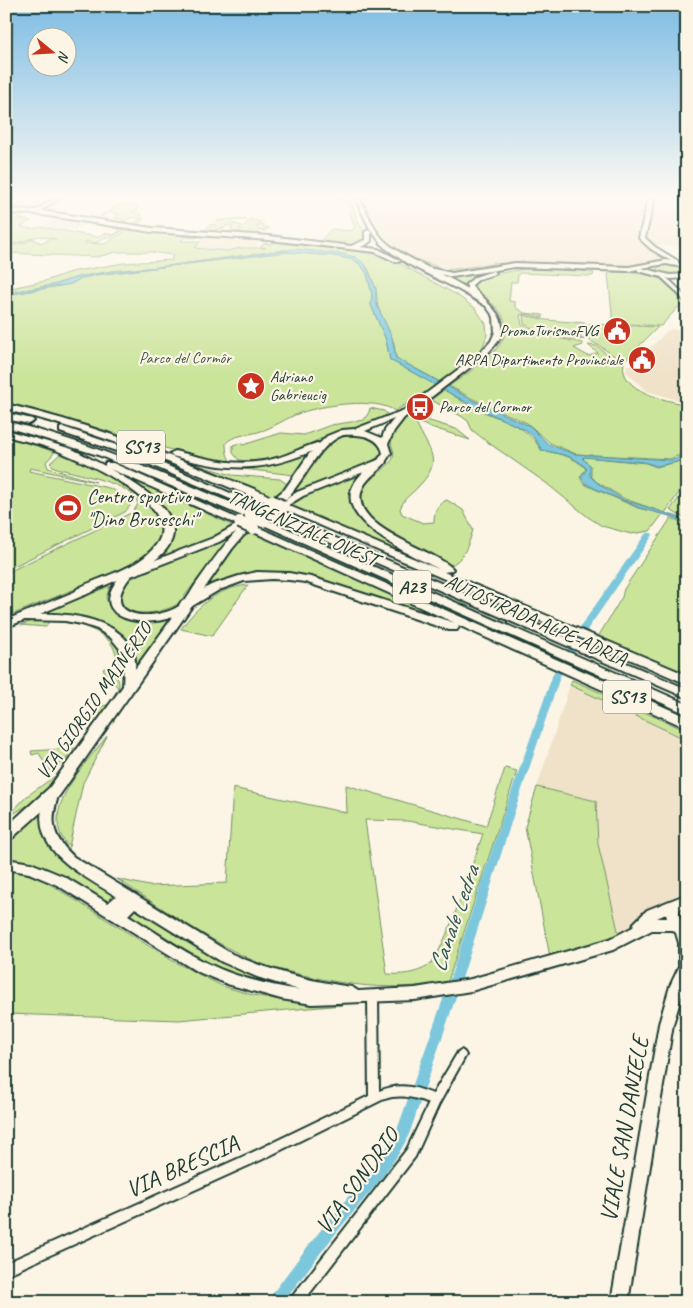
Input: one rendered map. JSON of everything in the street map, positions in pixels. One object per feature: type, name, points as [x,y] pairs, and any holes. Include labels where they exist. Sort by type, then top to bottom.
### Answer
[{"type":"highway","name":"TANGENZIALE OVEST","points":[[6,407],[123,439],[588,636],[687,680]]},
{"type":"highway","name":"AUTOSTRADA ALPE-ADRIA","points":[[6,416],[75,433],[128,452],[260,508],[568,642],[575,659],[687,709]]},
{"type":"highway","points":[[6,424],[54,437],[113,457],[256,522]]},
{"type":"highway","name":"TANGENZIALE OVEST","points":[[6,433],[61,449],[126,472],[240,522],[256,522],[554,660],[575,659],[687,723]]},
{"type":"highway","points":[[123,439],[195,459],[234,466],[270,464],[296,456],[318,446]]},
{"type":"highway","points":[[61,449],[118,477],[145,496],[166,517],[168,526],[163,543],[149,559],[81,592]]},
{"type":"highway","points":[[380,462],[362,480],[356,491],[354,500],[362,516],[371,525],[391,537],[511,604]]},
{"type":"highway","points":[[185,605],[212,588],[231,580],[268,574],[284,575],[307,579],[417,613],[482,637],[529,658],[554,660]]},
{"type":"highway","name":"AUTOSTRADA ALPE-ADRIA","points":[[575,659],[687,694]]},
{"type":"main road","points":[[391,256],[463,295],[484,311],[489,318],[494,332],[490,348]]},
{"type":"main road","points":[[355,433],[409,409],[469,367],[490,348],[497,338],[500,329],[497,318],[488,305],[403,256]]},
{"type":"main road","points":[[384,444],[392,428],[409,409]]},
{"type":"main road","points":[[11,622],[81,592],[216,540],[238,529],[285,494],[318,446],[336,435],[355,433],[370,435],[384,444],[387,452],[380,462]]},
{"type":"main road","name":"VIA GIORGIO MAINERIO","points":[[6,835],[54,792],[185,605],[228,547],[240,534],[292,498],[380,462]]},
{"type":"main road","points":[[127,574],[116,585],[112,599],[116,607],[127,614],[142,618],[157,618],[185,605]]},
{"type":"main road","points":[[11,622],[65,617],[84,620],[108,630],[120,640],[129,659],[131,672],[127,689]]},
{"type":"street","points":[[389,256],[398,261]]},
{"type":"street","points":[[661,256],[662,257],[657,264],[652,268],[675,288],[687,303]]},
{"type":"street","points":[[668,256],[684,265]]},
{"type":"street","points":[[408,260],[434,272],[447,274],[498,266],[539,266],[629,269],[659,275],[685,276]]},
{"type":"street","points":[[629,269],[657,264],[684,265]]},
{"type":"street","points":[[488,305],[470,289],[469,285],[473,280],[507,269],[539,266]]},
{"type":"street","points":[[675,288],[676,281],[685,276]]},
{"type":"street","points":[[54,792],[47,811],[46,823],[56,848],[70,861],[247,968],[300,984],[373,995]]},
{"type":"street","points":[[6,864],[31,868],[45,873],[201,967],[253,987],[312,998],[441,991],[471,986],[613,944],[656,923],[681,930]]},
{"type":"street","points":[[114,913],[129,898]]},
{"type":"street","points":[[632,934],[652,914],[681,902]]},
{"type":"street","name":"VIALE SAN DANIELE","points":[[619,1302],[666,1024],[677,986],[686,965],[686,943],[672,915],[681,902]]},
{"type":"street","points":[[373,995],[374,1099]]},
{"type":"street","name":"VIA SONDRIO","points":[[295,1302],[410,1153],[433,1099],[462,1055]]},
{"type":"street","name":"VIA BRESCIA","points":[[6,1269],[257,1156],[392,1091],[411,1091],[433,1099]]},
{"type":"shaded area","points":[[408,256],[671,256],[682,263],[661,261],[639,267],[502,265],[454,273],[419,263]]},
{"type":"shaded area","points":[[671,329],[687,331],[687,403],[647,391],[626,372],[627,365],[634,365]]},
{"type":"shaded area","points":[[570,685],[687,740],[687,870],[683,892],[648,910],[619,935],[598,844],[596,802],[537,787]]},
{"type":"green space","points":[[172,256],[239,256],[159,267],[112,271],[78,277],[53,285],[6,293],[6,289],[45,281],[70,272],[124,263],[172,260]]},
{"type":"green space","name":"Parco del Cormôr","points":[[253,256],[336,256],[354,260],[361,265],[367,274],[372,294],[371,305],[386,340],[390,360],[437,385],[395,411],[375,404],[362,403],[322,407],[300,413],[264,430],[233,438],[226,443],[226,449],[229,459],[233,464],[175,451],[6,403],[6,295],[71,284],[80,279],[95,275]]},
{"type":"green space","points":[[351,256],[386,256],[457,295],[475,308],[486,324],[487,335],[478,355],[440,382],[396,358],[394,343],[378,309],[376,289],[368,268],[355,257]]},
{"type":"green space","points":[[406,256],[446,270],[493,264],[493,262],[501,264],[459,272],[441,271],[424,266]]},
{"type":"green space","points":[[670,264],[684,268],[687,273],[671,276],[656,270],[660,265]]},
{"type":"green space","points":[[524,266],[477,276],[468,283],[468,291],[438,275],[454,275],[496,268]]},
{"type":"green space","points":[[524,269],[569,269],[594,273],[593,276],[589,276],[520,273],[517,282],[511,282],[509,301],[515,302],[515,307],[524,313],[543,315],[543,318],[525,314],[520,315],[522,325],[544,335],[582,343],[583,345],[574,348],[588,356],[598,353],[588,345],[597,346],[609,356],[624,362],[624,372],[628,381],[645,393],[687,405],[687,448],[680,455],[670,459],[576,454],[550,443],[527,423],[475,400],[449,386],[478,366],[497,348],[503,338],[505,328],[501,313],[475,290],[475,283],[497,274]]},
{"type":"green space","points":[[612,272],[635,273],[658,278],[671,286],[683,302],[661,326],[613,323],[608,274]]},
{"type":"green space","points":[[523,315],[546,320],[585,323],[585,325],[581,325],[581,339],[577,339],[553,336],[524,324]]},
{"type":"green space","points":[[589,324],[658,327],[624,361],[590,341]]},
{"type":"green space","points":[[444,390],[472,407],[520,428],[535,441],[541,450],[565,456],[581,464],[586,469],[580,477],[583,483],[588,486],[638,508],[663,514],[650,531],[631,534],[602,526],[546,483],[486,441],[472,430],[468,421],[431,400]]},
{"type":"green space","points":[[370,408],[384,411],[388,415],[357,429],[332,433],[280,459],[246,461],[239,460],[233,453],[233,445],[240,443],[243,445],[281,433],[304,435],[331,425],[364,420]]},
{"type":"green space","points":[[410,415],[456,429],[470,440],[416,422],[432,456],[432,463],[426,478],[406,499],[400,509],[402,514],[423,523],[434,522],[436,509],[447,500],[463,510],[473,530],[462,556],[449,566],[394,536],[369,515],[362,504],[361,494],[363,489],[392,460],[394,455],[391,438],[395,430]]},
{"type":"green space","name":"Centro sportivo \"Dino Bruseschi\"","points":[[6,435],[55,452],[46,462],[48,468],[96,482],[30,468],[29,471],[109,488],[128,498],[130,506],[125,512],[6,570]]},
{"type":"green space","points":[[347,436],[362,436],[372,439],[380,445],[382,450],[380,456],[367,464],[288,497],[302,482],[328,444],[332,440]]},
{"type":"green space","points":[[311,451],[294,475],[218,466],[266,467],[286,462]]},
{"type":"green space","points":[[60,454],[111,475],[150,503],[157,511],[164,533],[152,553],[134,565],[6,617],[6,573],[133,512],[138,504],[134,496],[114,484],[54,467],[50,463]]},
{"type":"green space","points":[[585,457],[646,463],[656,467],[677,462],[687,457],[687,481],[665,513],[625,499],[597,482],[591,476],[591,466],[583,459]]},
{"type":"green space","points":[[174,458],[232,475],[280,479],[287,484],[281,493],[273,499]]},
{"type":"green space","points":[[110,470],[234,526],[217,536],[153,561],[166,545],[171,531],[169,519],[152,498]]},
{"type":"green space","points":[[363,472],[355,481],[351,491],[351,502],[362,520],[402,547],[457,577],[286,505],[307,494]]},
{"type":"green space","points":[[687,487],[687,520],[670,510]]},
{"type":"green space","points":[[671,518],[684,523],[687,529],[687,675],[598,637],[622,597],[624,589]]},
{"type":"green space","points":[[249,532],[455,623],[297,574],[270,572],[244,574],[206,588],[236,544]]},
{"type":"green space","points":[[236,533],[224,545],[179,603],[163,610],[143,613],[133,612],[125,608],[120,602],[119,592],[130,579]]},
{"type":"green space","points":[[248,585],[212,636],[181,629],[194,612],[210,599],[227,590]]},
{"type":"green space","points":[[110,586],[106,598],[109,605],[118,615],[138,622],[171,619],[137,668],[135,668],[133,657],[114,631],[101,623],[74,616],[36,614]]},
{"type":"green space","points":[[53,619],[96,628],[115,639],[125,658],[125,677],[115,664],[119,662],[112,645],[103,636],[89,628],[49,621],[46,627],[21,625],[32,621]]},
{"type":"green space","points":[[109,666],[118,680],[119,684],[118,689],[112,702],[91,732],[96,708],[110,704],[118,688],[103,669]]},
{"type":"green space","points":[[572,680],[687,731],[687,740],[570,685]]},
{"type":"green space","points":[[107,736],[83,783],[69,847],[60,833],[58,819],[61,804],[67,789]]},
{"type":"green space","points":[[78,748],[54,770],[48,770],[39,753],[32,755],[31,751]]},
{"type":"green space","points":[[505,768],[517,771],[448,981],[429,985],[390,987],[352,984],[262,965],[204,934],[117,879],[149,886],[227,883],[233,788],[347,813],[346,785],[486,826]],"holes":[[[365,820],[407,821],[483,834],[450,926],[435,958],[428,966],[418,971],[403,974],[387,974]]]},
{"type":"green space","points":[[65,769],[40,798],[6,818],[27,796]]},
{"type":"green space","points":[[537,787],[596,801],[598,844],[619,935],[550,957],[525,827]]},
{"type":"green space","points":[[41,811],[41,827],[45,841],[53,853],[76,872],[116,896],[109,904],[47,869],[21,860],[6,859],[6,841]]},
{"type":"green space","points":[[6,870],[24,873],[45,881],[173,961],[222,986],[253,995],[292,1002],[342,1005],[179,1020],[6,1014]]},
{"type":"green space","points":[[133,908],[222,962],[283,987],[241,977],[215,968],[128,914]]},
{"type":"water","points":[[253,256],[95,275],[80,279],[71,284],[6,295],[6,293],[53,285],[78,277],[112,271]]},
{"type":"water","points":[[336,256],[355,257],[365,264],[376,289],[376,303],[392,337],[396,358],[474,401],[530,426],[548,444],[574,454],[670,460],[676,459],[687,450],[687,456],[677,462],[657,466],[644,462],[582,458],[590,465],[590,476],[600,485],[624,500],[678,517],[687,524],[687,526],[684,522],[673,517],[640,508],[585,483],[581,477],[587,469],[582,464],[566,456],[542,450],[533,436],[526,430],[473,406],[390,360],[386,340],[371,305],[372,294],[367,274],[361,265],[354,260]]},
{"type":"waterway","name":"Canale Ledra","points":[[275,1302],[305,1260],[396,1147],[403,1132],[454,985],[509,813],[557,674],[581,632],[649,535]]},
{"type":"place","name":"PromoTurismoFVG","points":[[617,331]]},
{"type":"place","name":"ARPA Dipartimento Provinciale","points":[[642,360]]},
{"type":"place","name":"Adriano Gabrieucig","points":[[251,386]]},
{"type":"place","name":"Parco del Cormor","points":[[420,407]]},
{"type":"place","name":"Centro sportivo \"Dino Bruseschi\"","points":[[68,508]]}]
